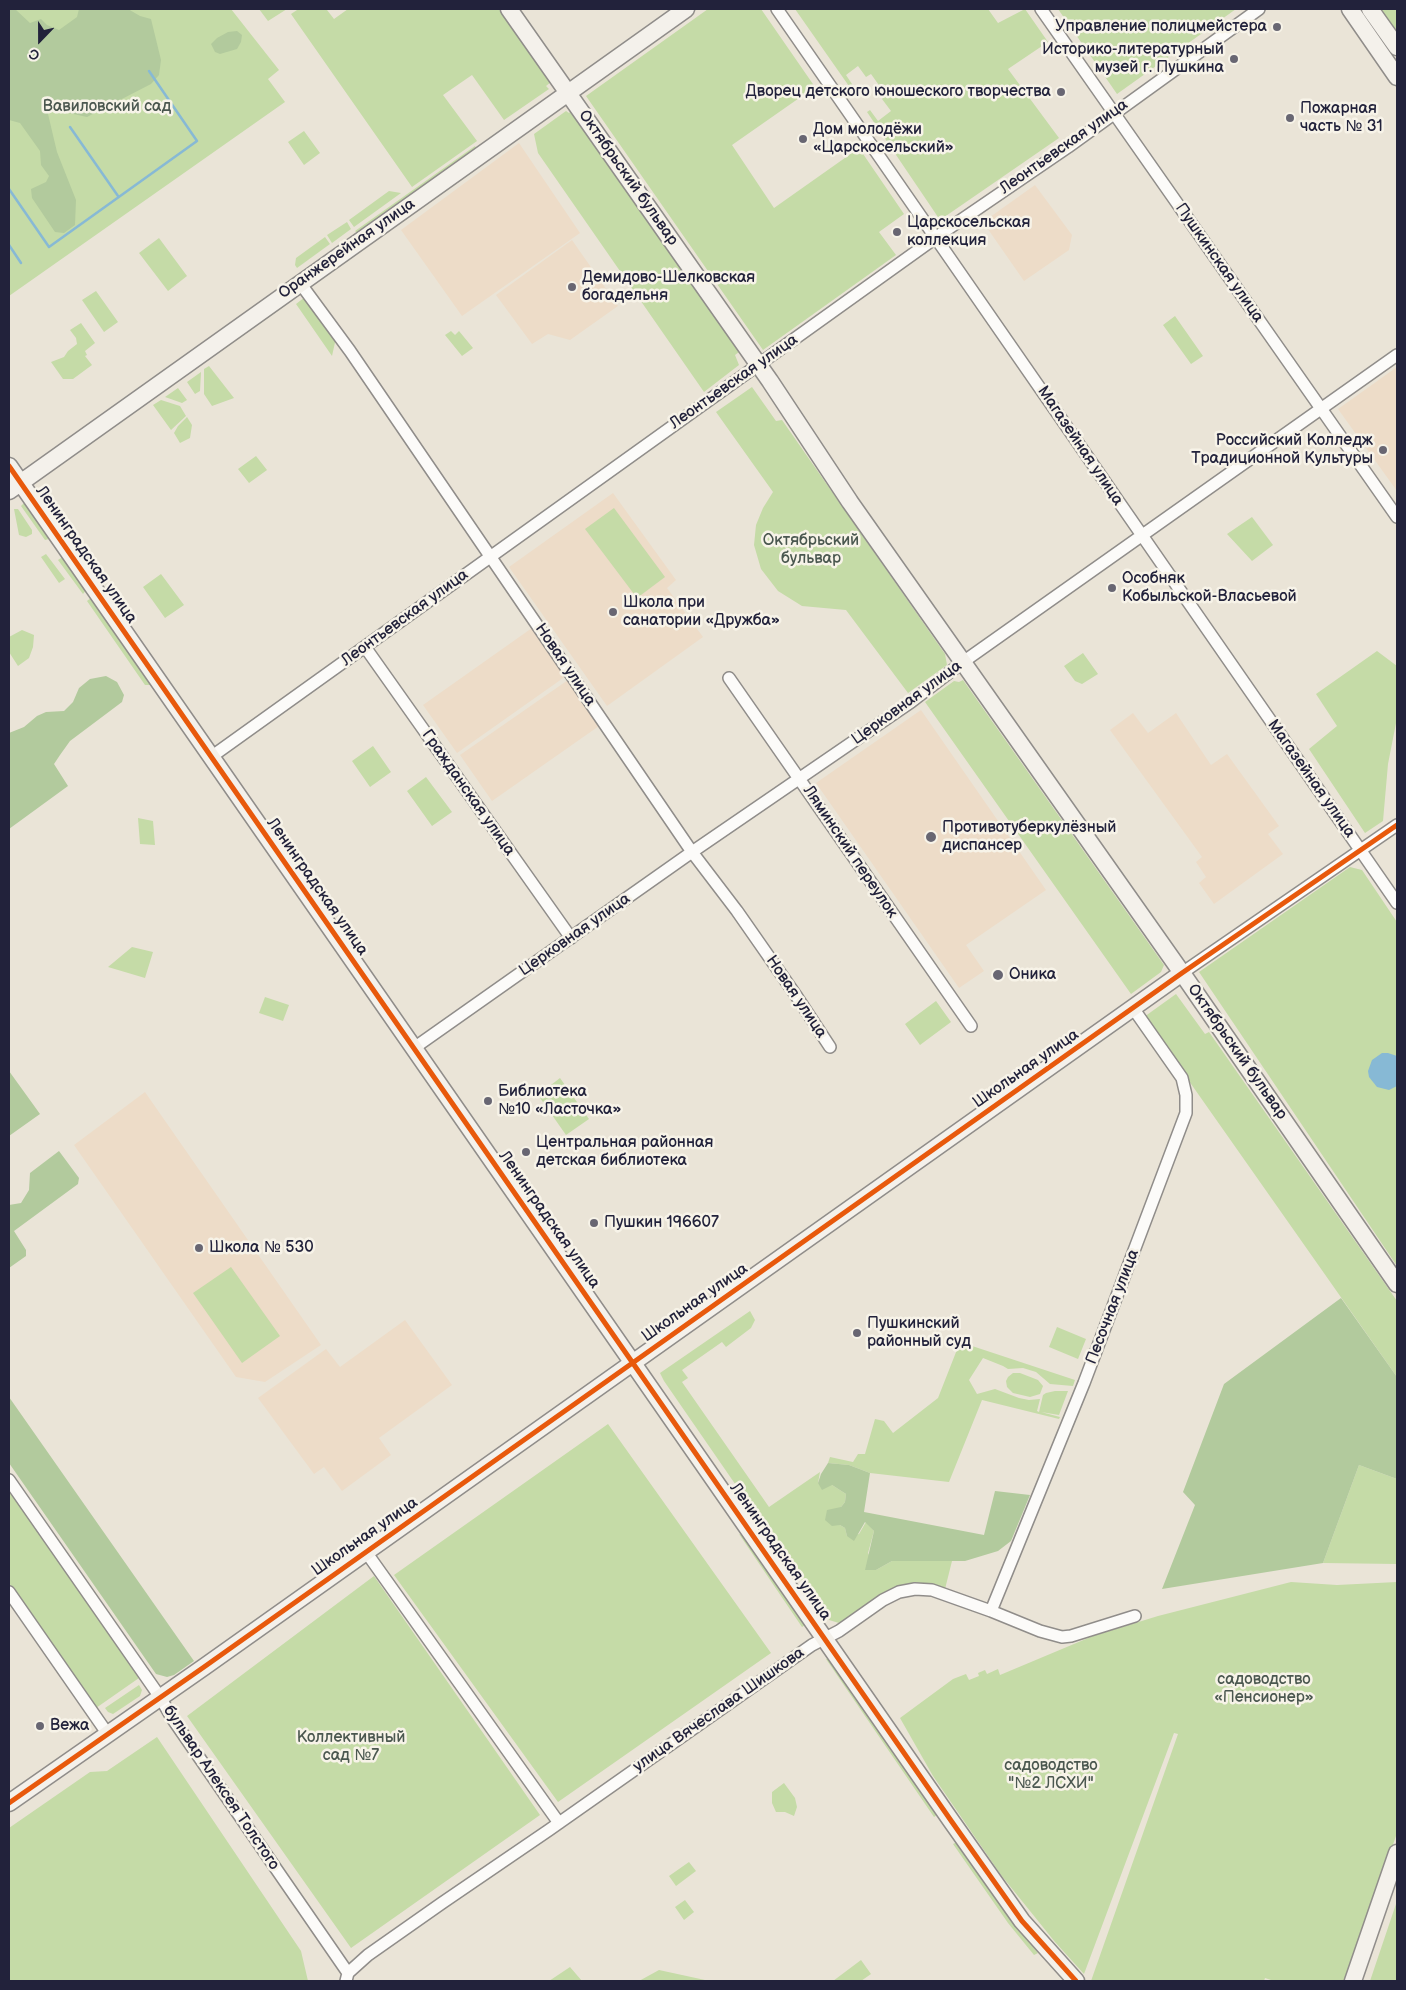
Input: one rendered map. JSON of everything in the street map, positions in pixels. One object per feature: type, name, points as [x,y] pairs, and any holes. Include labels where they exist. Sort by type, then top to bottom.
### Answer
[{"type":"street","name":"Октябрьский бульвар","points":[[509,9],[758,365],[850,502],[1182,973],[1397,1284]]},
{"type":"street","name":"Оранжерейная улица","points":[[14,486],[686,9]]},
{"type":"street","name":"Магазейная улица","points":[[777,9],[1397,903]]},
{"type":"street","name":"Пушкинская улица","points":[[1042,9],[1397,517]]},
{"type":"street","name":"Леонтьевская улица","points":[[211,757],[1259,9]]},
{"type":"street","points":[[1350,9],[1397,76]]},
{"type":"street","points":[[1370,9],[1397,48]]},
{"type":"street","name":"Новая улица","points":[[300,283],[350,351],[692,852],[737,911],[830,1047]]},
{"type":"street","name":"Церковная улица","points":[[414,1048],[692,852],[911,702],[963,662],[1397,354]]},
{"type":"street","name":"Ленинградская улица","points":[[9,466],[14,486],[211,757],[1022,1921],[1076,1981]]},
{"type":"street","name":"Гражданская улица","points":[[365,647],[571,938]]},
{"type":"street","name":"Ляминский переулок","points":[[729,678],[972,1026]]},
{"type":"street","name":"Школьная улица","points":[[9,1803],[107,1733],[160,1698],[1182,973],[1397,825]]},
{"type":"street","points":[[1384,883],[1392,886],[1397,885]]},
{"type":"street","name":"Песочная улица","points":[[991,1611],[1084,1383],[1186,1113],[1186,1095],[1182,1078],[1133,1008]]},
{"type":"street","name":"бульвар Алексея Толстого","points":[[9,1480],[160,1698],[347,1977]]},
{"type":"street","points":[[366,1552],[559,1823]]},
{"type":"street","name":"улица Вячеслава Шишкова","points":[[347,1977],[368,1956],[435,1908],[812,1645],[839,1631],[883,1600],[899,1592],[915,1588],[932,1590],[1040,1630],[1062,1636],[1071,1636],[1135,1616]]},
{"type":"street","points":[[9,1592],[107,1733]]},
{"type":"street","points":[[1353,1981],[1397,1853]]},
{"type":"street","points":[[1364,1981],[1397,1885]]},
{"type":"shaded area","points":[[519,143],[580,233],[462,316],[401,230]]},
{"type":"shaded area","points":[[1035,185],[1072,235],[1069,250],[1024,281],[983,222]]},
{"type":"shaded area","points":[[572,240],[618,306],[570,340],[548,334],[532,344],[496,295]]},
{"type":"shaded area","name":"Российский Колледж Традиционной Культуры","points":[[1397,367],[1397,491],[1338,409]]},
{"type":"shaded area","name":"Школа при санатории «Дружба»","points":[[613,493],[676,580],[667,588],[703,637],[607,706],[509,567]]},
{"type":"shaded area","points":[[532,628],[566,676],[457,753],[423,705]]},
{"type":"shaded area","points":[[568,680],[599,726],[492,801],[460,755]]},
{"type":"shaded area","name":"Противотуберкулёзный диспансер","points":[[921,710],[1046,890],[966,945],[984,971],[959,988],[816,783]]},
{"type":"shaded area","points":[[1133,713],[1148,733],[1176,713],[1211,765],[1227,754],[1279,826],[1268,834],[1283,854],[1214,904],[1199,883],[1206,877],[1196,862],[1202,857],[1110,730]]},
{"type":"shaded area","name":"Школа № 530","points":[[145,1092],[321,1345],[265,1382],[236,1377],[74,1145]]},
{"type":"shaded area","points":[[405,1320],[452,1385],[379,1438],[391,1455],[342,1491],[324,1467],[314,1474],[258,1398],[326,1349],[340,1367]]},
{"type":"green space","name":"Вавиловский сад","points":[[9,9],[231,9],[279,70],[268,79],[285,102],[9,296]]},
{"type":"green space","points":[[9,9],[15,9],[30,23],[41,19],[47,25],[59,30],[77,17],[79,9],[128,9],[140,16],[151,19],[161,60],[159,75],[151,84],[87,117],[51,109],[48,114],[57,152],[76,200],[75,225],[64,233],[55,232],[32,198],[31,189],[46,182],[49,176],[41,165],[40,151],[20,123],[9,120]]},
{"type":"green space","points":[[259,9],[287,9],[268,21]]},
{"type":"green space","points":[[348,9],[499,9],[551,82],[546,86],[549,89],[504,120],[472,75],[443,95],[477,141],[412,187],[291,14],[297,10],[327,10],[334,19]]},
{"type":"green space","points":[[708,9],[761,9],[815,87],[732,145],[774,208],[859,148],[904,214],[879,232],[896,255],[763,350],[586,96]]},
{"type":"green space","points":[[795,9],[988,9],[998,23],[1025,9],[1048,42],[1008,69],[1059,138],[940,220],[867,112],[870,110],[878,121],[891,111],[882,99],[886,95],[871,74],[866,77],[858,66],[846,75],[854,87],[851,89]]},
{"type":"green space","points":[[1058,9],[1236,9],[1117,94]]},
{"type":"green space","points":[[1378,9],[1397,9],[1397,35]]},
{"type":"green space","points":[[237,31],[242,35],[237,49],[220,54],[215,52],[211,44],[217,38],[228,32]]},
{"type":"green space","points":[[566,111],[569,113],[571,111],[739,352],[735,355],[739,365],[704,392],[538,153],[534,134]]},
{"type":"green space","points":[[304,131],[320,153],[304,165],[288,142]]},
{"type":"green space","points":[[475,146],[476,148],[357,233],[355,231]]},
{"type":"green space","points":[[472,169],[474,171],[311,287],[312,284]]},
{"type":"green space","points":[[389,191],[401,193],[354,227],[349,220]]},
{"type":"green space","points":[[347,222],[351,229],[332,243],[327,235]]},
{"type":"green space","points":[[325,237],[330,244],[297,268],[295,265],[296,258]]},
{"type":"green space","points":[[159,238],[187,276],[168,291],[139,253]]},
{"type":"green space","points":[[96,291],[118,322],[104,332],[82,300]]},
{"type":"green space","points":[[305,297],[336,338],[332,356],[296,304]]},
{"type":"green space","points":[[284,302],[286,305],[108,431],[106,428]]},
{"type":"green space","points":[[1175,316],[1203,356],[1191,364],[1163,325]]},
{"type":"green space","points":[[81,323],[95,343],[85,351],[87,355],[85,356],[92,365],[73,379],[63,379],[51,362],[64,357],[77,344],[76,338],[70,330]]},
{"type":"green space","points":[[451,331],[455,335],[459,331],[473,348],[462,356],[445,335]]},
{"type":"green space","points":[[209,366],[234,398],[212,406],[204,394],[204,369]]},
{"type":"green space","points":[[201,372],[200,391],[195,394],[187,382]]},
{"type":"green space","name":"Октябрьский бульвар","points":[[752,387],[776,421],[782,420],[945,654],[947,665],[908,693],[846,610],[802,606],[778,591],[761,569],[754,545],[756,525],[763,508],[773,492],[716,412]]},
{"type":"green space","points":[[178,388],[187,400],[182,403],[165,397]]},
{"type":"green space","points":[[161,400],[180,406],[186,416],[171,430],[153,405]]},
{"type":"green space","points":[[187,417],[192,425],[190,438],[180,443],[174,433]]},
{"type":"green space","points":[[256,456],[267,470],[249,483],[238,469]]},
{"type":"green space","points":[[25,502],[50,536],[49,539],[45,540],[21,506]]},
{"type":"green space","points":[[614,508],[665,577],[637,598],[585,529]]},
{"type":"green space","points":[[14,509],[18,509],[32,530],[32,534],[26,537],[19,535]]},
{"type":"green space","points":[[1252,517],[1273,545],[1252,561],[1227,534]]},
{"type":"green space","points":[[46,554],[65,579],[59,583],[41,557]]},
{"type":"green space","points":[[64,556],[87,589],[83,594],[58,560]]},
{"type":"green space","points":[[161,574],[184,605],[165,618],[143,587]]},
{"type":"green space","points":[[92,597],[151,681],[150,685],[145,685],[87,601]]},
{"type":"green space","points":[[22,630],[34,635],[33,647],[29,658],[18,666],[9,652],[9,637]]},
{"type":"green space","points":[[1377,651],[1397,666],[1397,718],[1388,764],[1383,821],[1365,833],[1309,749],[1337,726],[1316,694]]},
{"type":"green space","points":[[1083,653],[1098,674],[1082,684],[1075,681],[1064,666]]},
{"type":"green space","points":[[106,676],[117,682],[124,695],[122,702],[70,741],[54,764],[68,786],[9,829],[9,733],[24,727],[37,716],[46,712],[64,711],[73,702],[79,688],[90,679]]},
{"type":"green space","points":[[963,680],[1164,965],[1161,972],[1131,994],[925,702],[954,681],[959,682]]},
{"type":"green space","points":[[373,746],[391,772],[370,787],[352,761]]},
{"type":"green space","points":[[426,777],[452,812],[432,826],[407,791]]},
{"type":"green space","points":[[138,818],[153,821],[155,845],[140,844]]},
{"type":"green space","points":[[1350,867],[1362,870],[1397,922],[1397,1266],[1199,972]]},
{"type":"green space","points":[[132,947],[153,952],[145,978],[108,967]]},
{"type":"green space","points":[[1176,994],[1205,1034],[1209,1032],[1397,1301],[1397,1377],[1144,1017]]},
{"type":"green space","points":[[265,997],[289,1005],[283,1021],[259,1013]]},
{"type":"green space","points":[[936,1001],[951,1022],[920,1045],[905,1024]]},
{"type":"green space","points":[[9,1071],[40,1114],[9,1136]]},
{"type":"green space","points":[[560,1078],[589,1119],[566,1135],[538,1095]]},
{"type":"green space","points":[[59,1151],[79,1178],[78,1184],[14,1231],[26,1250],[26,1256],[9,1268],[9,1205],[21,1203],[29,1190],[30,1173]]},
{"type":"green space","points":[[231,1267],[280,1336],[242,1363],[193,1293]]},
{"type":"green space","points":[[1341,1298],[1397,1377],[1397,1479],[1359,1465],[1323,1563],[1162,1589],[1195,1505],[1183,1492],[1224,1384]]},
{"type":"green space","points":[[750,1311],[755,1320],[751,1328],[726,1347],[722,1342],[682,1370],[688,1378],[682,1382],[769,1507],[820,1472],[818,1483],[832,1485],[846,1494],[845,1502],[841,1507],[840,1525],[845,1528],[847,1536],[859,1534],[866,1522],[874,1531],[868,1553],[876,1570],[892,1561],[952,1561],[945,1589],[912,1584],[897,1586],[839,1623],[829,1620],[660,1373]]},
{"type":"green space","points":[[1057,1327],[1086,1339],[1078,1359],[1049,1347]]},
{"type":"green space","points":[[960,1342],[1075,1380],[1073,1386],[1050,1384],[1036,1372],[1023,1368],[1008,1369],[983,1358],[969,1380],[977,1394],[995,1389],[1019,1398],[1029,1400],[1040,1399],[1037,1411],[1039,1412],[1043,1395],[1055,1391],[1068,1391],[1059,1415],[1041,1412],[1060,1417],[1059,1419],[982,1400],[949,1482],[870,1473],[849,1465],[828,1463],[830,1457],[853,1462],[858,1454],[865,1454],[875,1419],[884,1421],[893,1433],[938,1398]]},
{"type":"green space","points":[[1013,1373],[1020,1373],[1038,1380],[1043,1386],[1040,1394],[1030,1397],[1013,1393],[1007,1387],[1006,1381]]},
{"type":"green space","points":[[9,1397],[194,1661],[174,1675],[167,1677],[156,1674],[9,1463]]},
{"type":"green space","points":[[608,1424],[771,1653],[558,1802],[394,1575]]},
{"type":"green space","points":[[828,1463],[849,1465],[870,1473],[864,1512],[984,1535],[995,1491],[1030,1495],[1011,1541],[998,1551],[965,1561],[892,1561],[876,1570],[865,1570],[874,1531],[865,1522],[854,1541],[847,1536],[845,1528],[840,1525],[832,1526],[825,1520],[827,1510],[841,1507],[845,1502],[846,1494],[832,1485],[822,1490],[818,1483]]},
{"type":"green space","points":[[1359,1465],[1397,1479],[1397,1564],[1323,1563]]},
{"type":"green space","points":[[9,1491],[139,1678],[96,1708],[9,1583]]},
{"type":"green space","points":[[739,1534],[746,1537],[807,1624],[802,1627]]},
{"type":"green space","name":"Коллективный сад №7","points":[[374,1576],[540,1815],[351,1948],[187,1716]]},
{"type":"green space","points":[[1291,1582],[1337,1585],[1397,1582],[1397,1833],[1346,1981],[1274,1981],[1265,1978],[1264,1981],[1091,1981],[1178,1734],[1174,1733],[1084,1974],[1055,1942],[1001,1875],[933,1776],[900,1718],[953,1679],[966,1674],[969,1680],[979,1676],[978,1673],[985,1670],[987,1674],[998,1669],[1000,1675],[1093,1636],[1158,1616]]},
{"type":"green space","points":[[830,1657],[938,1814],[934,1817],[826,1659]]},
{"type":"green space","points":[[139,1685],[142,1690],[140,1696],[113,1714],[108,1712],[105,1708]]},
{"type":"green space","points":[[157,1737],[301,1951],[308,1981],[9,1981],[9,1828],[90,1772],[107,1771]]},
{"type":"green space","points":[[784,1783],[795,1798],[797,1807],[794,1816],[785,1812],[776,1812],[772,1803],[772,1792]]},
{"type":"green space","points":[[957,1842],[1012,1920],[1038,1953],[1034,1955],[1008,1923],[953,1844]]},
{"type":"green space","points":[[689,1862],[696,1871],[676,1886],[669,1876]]},
{"type":"green space","points":[[685,1900],[694,1912],[684,1920],[675,1907]]},
{"type":"green space","points":[[1397,1901],[1397,1981],[1370,1981]]},
{"type":"green space","points":[[861,1960],[871,1974],[861,1981],[833,1981]]},
{"type":"green space","points":[[570,1967],[582,1981],[549,1981]]},
{"type":"green space","points":[[659,1970],[705,1980],[706,1981],[639,1981]]},
{"type":"water","points":[[1382,1053],[1397,1056],[1397,1086],[1389,1090],[1377,1087],[1369,1077],[1368,1071],[1372,1060]]},
{"type":"waterway","points":[[9,189],[49,247],[197,141],[149,71]]},
{"type":"waterway","points":[[70,127],[118,196]]},
{"type":"waterway","points":[[9,245],[21,263]]},
{"type":"cycle path","points":[[9,466],[952,1822],[1022,1921],[1076,1981]]},
{"type":"cycle path","points":[[9,1803],[204,1667],[1182,973],[1397,825]]},
{"type":"place","name":"Управление полицмейстера","points":[[1277,27]]},
{"type":"place","name":"Историко-литературный музей г. Пушкина","points":[[1234,59]]},
{"type":"place","name":"Дворец детского юношеского творчества","points":[[1061,92]]},
{"type":"place","name":"Пожарная часть № 31","points":[[1290,118]]},
{"type":"place","name":"Дом молодёжи «Царскосельский»","points":[[803,139]]},
{"type":"place","name":"Царскосельская коллекция","points":[[897,232]]},
{"type":"place","name":"Демидово-Шелковская богадельня","points":[[572,287]]},
{"type":"place","name":"Российский Колледж Традиционной Культуры","points":[[1383,450]]},
{"type":"place","name":"Особняк Кобыльской-Власьевой","points":[[1112,588]]},
{"type":"place","name":"Школа при санатории «Дружба»","points":[[613,612]]},
{"type":"place","name":"Противотуберкулёзный диспансер","points":[[931,837]]},
{"type":"place","name":"Оника","points":[[998,975]]},
{"type":"place","name":"Библиотека №10 «Ласточка»","points":[[488,1101]]},
{"type":"place","name":"Центральная районная детская библиотека","points":[[526,1152]]},
{"type":"place","name":"Пушкин 196607","points":[[594,1223]]},
{"type":"place","name":"Школа № 530","points":[[199,1248]]},
{"type":"place","name":"Пушкинский районный суд","points":[[857,1333]]},
{"type":"place","name":"Вежа","points":[[40,1726]]},
{"type":"park label","name":"садоводство «Пенсионер»","points":[[1264,1689]]},
{"type":"park label","name":"садоводство \"№2 ЛСХИ\"","points":[[1051,1775]]}]
